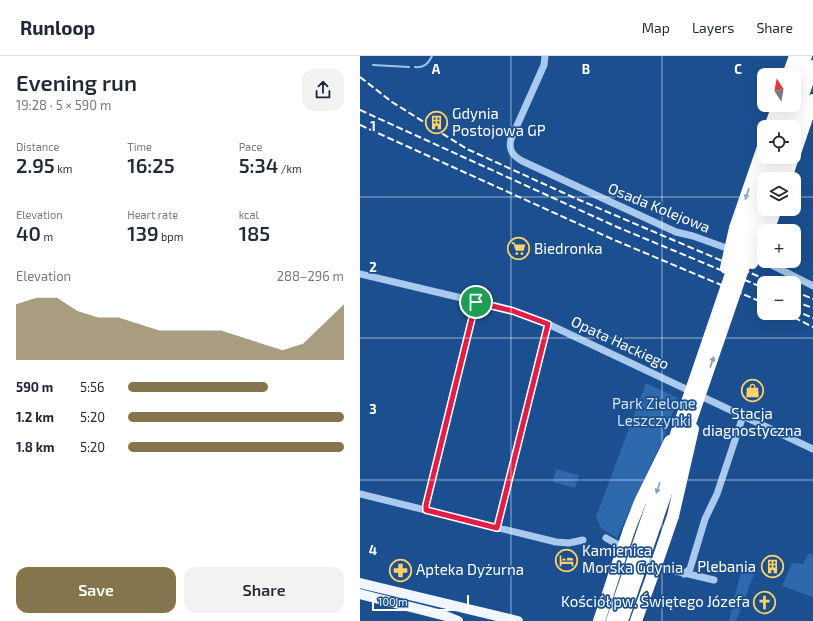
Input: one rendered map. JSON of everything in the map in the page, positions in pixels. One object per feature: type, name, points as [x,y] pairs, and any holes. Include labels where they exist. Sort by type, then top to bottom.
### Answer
[{"type":"highway","points":[[791,68],[795,56]]},
{"type":"highway","points":[[800,68],[804,56]]},
{"type":"highway","points":[[784,115],[813,66]]},
{"type":"highway","points":[[801,136],[813,100]]},
{"type":"highway","points":[[622,621],[694,398],[717,313],[727,259],[735,228],[757,164]]},
{"type":"highway","points":[[717,313],[775,164]]},
{"type":"highway","points":[[612,621],[694,398],[730,309],[761,216]]},
{"type":"highway","points":[[730,309],[757,253]]},
{"type":"highway","points":[[599,621],[640,502],[694,398]]},
{"type":"highway","points":[[636,621],[673,516],[694,398]]},
{"type":"main road","points":[[360,583],[518,621]]},
{"type":"main road","points":[[360,594],[446,616],[458,621]]},
{"type":"street","name":"Osada Kolejowa","points":[[545,56],[544,65],[511,139],[510,146],[512,154],[522,161],[676,232],[693,236],[762,260],[813,286]]},
{"type":"street","points":[[762,216],[756,244],[744,254],[740,238],[775,164]]},
{"type":"street","name":"Opata Hackiego","points":[[360,274],[513,311],[548,324],[813,449]]},
{"type":"street","points":[[426,510],[476,302]]},
{"type":"street","points":[[497,528],[548,324]]},
{"type":"street","points":[[684,574],[690,569],[705,519],[717,494],[743,416]]},
{"type":"street","points":[[360,494],[556,542],[570,543],[583,540]]},
{"type":"street","points":[[606,538],[646,560],[667,569],[714,580]]},
{"type":"green space","name":"Park Zielone Leszczynki","points":[[646,383],[678,398],[666,432],[617,538],[601,528],[596,517]]},
{"type":"green space","points":[[556,469],[579,475],[575,488],[553,482]]},
{"type":"green space","points":[[809,553],[813,555],[813,597],[782,586],[792,563],[803,564]]},
{"type":"green space","points":[[741,571],[754,574],[736,621],[729,621]]},
{"type":"waterway","points":[[415,67],[425,65],[432,56]]},
{"type":"waterway","points":[[373,65],[409,67]]},
{"type":"railway","points":[[360,77],[392,102],[467,149],[577,199],[758,276]]},
{"type":"railway","points":[[360,110],[617,227],[757,285]]},
{"type":"railway","points":[[360,125],[612,239],[757,300]]},
{"type":"railway","points":[[801,294],[813,299]]},
{"type":"railway","points":[[801,304],[813,308]]},
{"type":"railway","points":[[801,313],[813,318]]},
{"type":"railway","points":[[799,320],[813,327]]},
{"type":"place","name":"Gdynia Postojowa GP","points":[[437,123]]},
{"type":"place","name":"Biedronka","points":[[518,249]]},
{"type":"place","name":"Stacja diagnostyczna","points":[[752,391]]},
{"type":"place","name":"Kamienica Morska Gdynia","points":[[567,560]]},
{"type":"place","name":"Plebania","points":[[772,567]]},
{"type":"place","name":"Apteka Dyżurna","points":[[401,570]]},
{"type":"place","name":"Kościół pw. Świętego Józefa","points":[[765,602]]},
{"type":"route","points":[[476,302],[513,311],[548,324],[497,528],[426,510],[476,302]]}]
